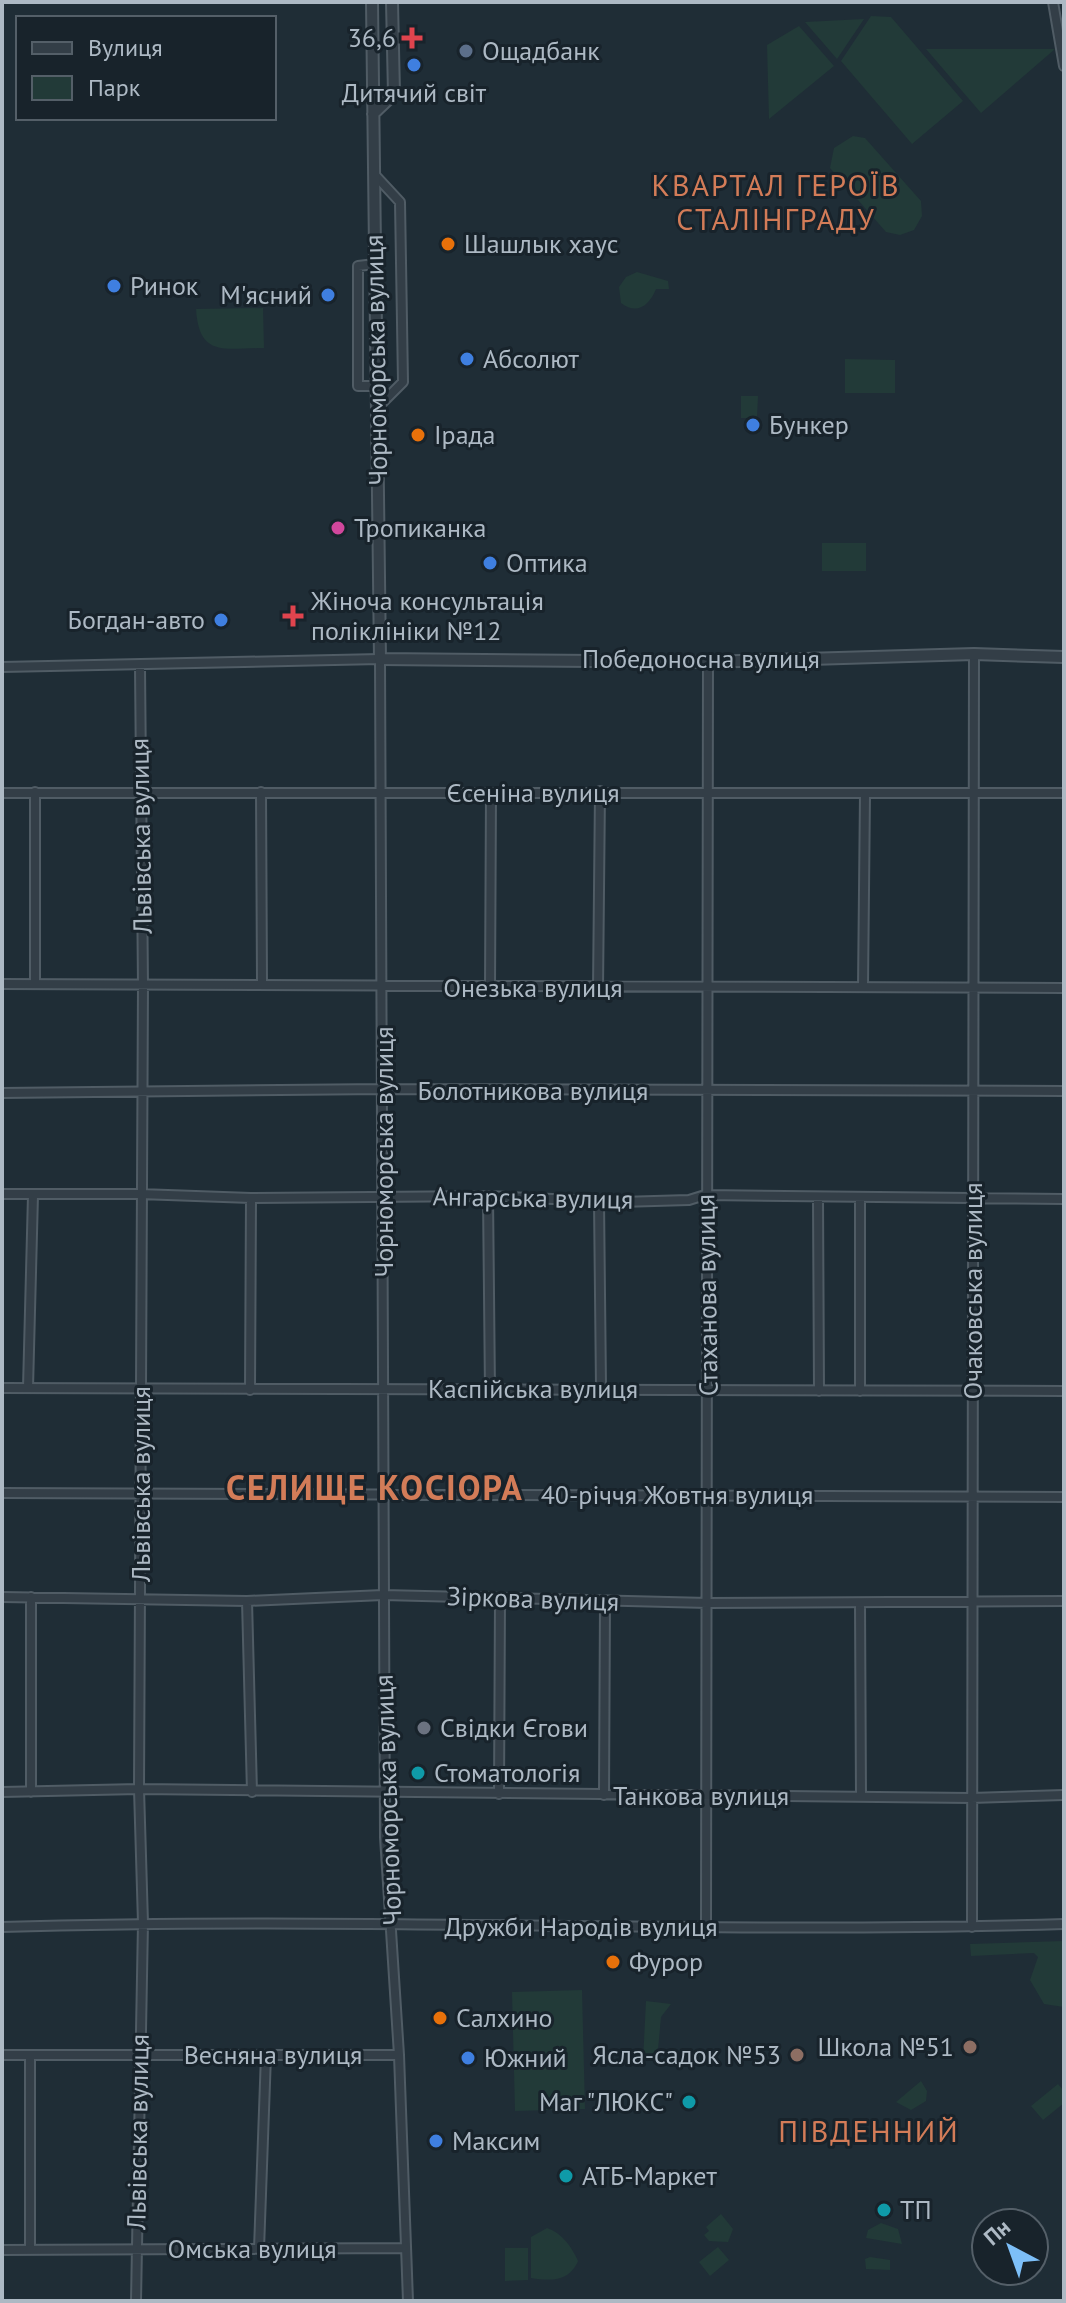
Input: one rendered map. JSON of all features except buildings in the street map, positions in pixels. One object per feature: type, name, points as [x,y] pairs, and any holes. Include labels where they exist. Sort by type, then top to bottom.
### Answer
[{"type":"street","name":"Чорноморська вулиця","points":[[372,2],[383,794],[384,1792],[399,2055],[408,2301]]},
{"type":"street","points":[[373,114],[394,94],[392,2]]},
{"type":"street","points":[[1053,2],[1064,66]]},
{"type":"street","points":[[374,174],[400,202],[403,382],[377,408]]},
{"type":"street","points":[[375,264],[358,266],[358,386],[376,386]]},
{"type":"street","name":"Победоносна вулиця","points":[[2,667],[140,667],[380,659],[708,662],[974,654],[1064,657]]},
{"type":"street","name":"Очаковська вулиця","points":[[972,1927],[974,654]]},
{"type":"street","name":"Стаханова вулиця","points":[[706,1929],[708,662]]},
{"type":"street","name":"Львівська вулиця","points":[[136,2301],[138,2054],[143,1923],[139,1789],[142,1599],[140,1093],[143,985],[140,667]]},
{"type":"street","name":"Єсеніна вулиця","points":[[2,793],[140,790],[383,794],[600,791],[710,794],[1064,793]]},
{"type":"street","points":[[598,989],[600,791]]},
{"type":"street","points":[[35,792],[35,984]]},
{"type":"street","points":[[261,792],[262,982]]},
{"type":"street","points":[[490,987],[491,793]]},
{"type":"street","points":[[863,986],[865,794]]},
{"type":"street","name":"Онезька вулиця","points":[[2,984],[262,982],[384,987],[598,989],[863,986],[1064,988]]},
{"type":"street","name":"Болотникова вулиця","points":[[2,1093],[383,1089],[1064,1091]]},
{"type":"street","name":"Ангарська вулиця","points":[[2,1194],[251,1198],[488,1196],[599,1201],[689,1200],[705,1195],[1064,1199]]},
{"type":"street","points":[[28,1388],[33,1195]]},
{"type":"street","points":[[488,1196],[490,1391]]},
{"type":"street","points":[[818,1197],[819,1391]]},
{"type":"street","points":[[250,1390],[251,1198]]},
{"type":"street","points":[[860,1198],[860,1391]]},
{"type":"street","points":[[599,1201],[601,1387]]},
{"type":"street","name":"Каспійська вулиця","points":[[2,1388],[490,1391],[601,1387],[709,1391],[1064,1391]]},
{"type":"street","name":"40-річчя Жовтня вулиця","points":[[2,1493],[1064,1497]]},
{"type":"street","name":"Зіркова вулиця","points":[[2,1597],[247,1601],[383,1595],[605,1602],[860,1604],[1064,1601]]},
{"type":"street","points":[[31,1597],[31,1792]]},
{"type":"street","points":[[499,1794],[500,1598]]},
{"type":"street","points":[[247,1601],[252,1792]]},
{"type":"street","points":[[604,1795],[605,1602]]},
{"type":"street","points":[[860,1604],[861,1796]]},
{"type":"street","name":"Танкова вулиця","points":[[2,1792],[139,1789],[971,1798],[1064,1795]]},
{"type":"street","name":"Дружби Народів вулиця","points":[[2,1927],[143,1923],[706,1929],[1064,1924]]},
{"type":"street","name":"Весняна вулиця","points":[[2,2055],[399,2055]]},
{"type":"street","points":[[30,2055],[30,2250]]},
{"type":"street","points":[[259,2249],[266,2055]]},
{"type":"street","name":"Омська вулиця","points":[[2,2250],[406,2248]]},
{"type":"green space","points":[[871,16],[891,17],[963,101],[912,144],[841,61]]},
{"type":"green space","points":[[864,19],[837,59],[805,22]]},
{"type":"green space","points":[[799,26],[834,66],[769,119],[767,45]]},
{"type":"green space","points":[[926,49],[1055,49],[981,113]]},
{"type":"green space","points":[[853,136],[865,138],[921,201],[922,216],[914,230],[900,235],[886,232],[830,168],[834,148]]},
{"type":"green space","points":[[637,272],[668,281],[669,289],[656,289],[642,307],[627,307],[621,303],[619,287],[626,277]]},
{"type":"green space","points":[[263,308],[264,348],[216,347],[202,336],[198,325],[196,309]]},
{"type":"green space","points":[[845,359],[895,360],[895,393],[845,393]]},
{"type":"green space","points":[[741,396],[758,396],[757,418],[741,418]]},
{"type":"green space","points":[[822,543],[866,543],[866,571],[822,571]]},
{"type":"green space","points":[[1064,1941],[1064,2007],[1044,2004],[1030,1980],[1038,1957],[1034,1953],[971,1956],[970,1944]]},
{"type":"green space","points":[[582,1990],[585,2109],[515,2111],[512,1992]]},
{"type":"green space","points":[[646,2001],[671,2004],[661,2017],[657,2061],[643,2061]]},
{"type":"green space","points":[[921,2081],[927,2091],[926,2101],[911,2110],[896,2102]]},
{"type":"green space","points":[[1058,2084],[1064,2091],[1064,2103],[1043,2120],[1031,2106]]},
{"type":"green space","points":[[721,2214],[733,2229],[728,2242],[709,2241],[704,2235],[709,2231],[706,2227]]},
{"type":"green space","points":[[881,2223],[898,2229],[902,2244],[866,2238],[868,2230]]},
{"type":"green space","points":[[547,2228],[566,2241],[578,2261],[570,2273],[559,2278],[531,2278],[531,2237]]},
{"type":"green space","points":[[718,2247],[729,2260],[710,2276],[699,2262]]},
{"type":"green space","points":[[505,2248],[528,2248],[528,2280],[505,2281]]},
{"type":"green space","points":[[865,2259],[890,2260],[890,2270],[866,2269]]},
{"type":"place","name":"36,6","points":[[412,38]]},
{"type":"place","name":"Ощадбанк","points":[[466,51]]},
{"type":"place","name":"Дитячий світ","points":[[414,65]]},
{"type":"place","name":"Шашлык хаус","points":[[448,244]]},
{"type":"place","name":"Ринок","points":[[114,286]]},
{"type":"place","name":"М'ясний","points":[[328,295]]},
{"type":"place","name":"Абсолют","points":[[467,359]]},
{"type":"place","name":"Бункер","points":[[753,425]]},
{"type":"place","name":"Ірада","points":[[418,435]]},
{"type":"place","name":"Тропиканка","points":[[338,528]]},
{"type":"place","name":"Оптика","points":[[490,563]]},
{"type":"place","name":"Жіноча консультація поліклініки №12","points":[[293,616]]},
{"type":"place","name":"Богдан-авто","points":[[221,620]]},
{"type":"place","name":"Свідки Єгови","points":[[424,1728]]},
{"type":"place","name":"Стоматологія","points":[[418,1773]]},
{"type":"place","name":"Фурор","points":[[613,1962]]},
{"type":"place","name":"Салхино","points":[[440,2018]]},
{"type":"place","name":"Школа №51","points":[[970,2047]]},
{"type":"place","name":"Ясла-садок №53","points":[[797,2055]]},
{"type":"place","name":"Южний","points":[[468,2058]]},
{"type":"place","name":"Маг \"ЛЮКС\"","points":[[689,2102]]},
{"type":"place","name":"Максим","points":[[436,2141]]},
{"type":"place","name":"АТБ-Маркет","points":[[566,2176]]},
{"type":"place","name":"ТП","points":[[884,2210]]},
{"type":"district","name":"КВАРТАЛ ГЕРОЇВ СТАЛІНГРАДУ","points":[[776,203]]},
{"type":"district","name":"СЕЛИЩЕ КОСІОРА","points":[[375,1488]]},
{"type":"district","name":"ПІВДЕННИЙ","points":[[869,2132]]}]
